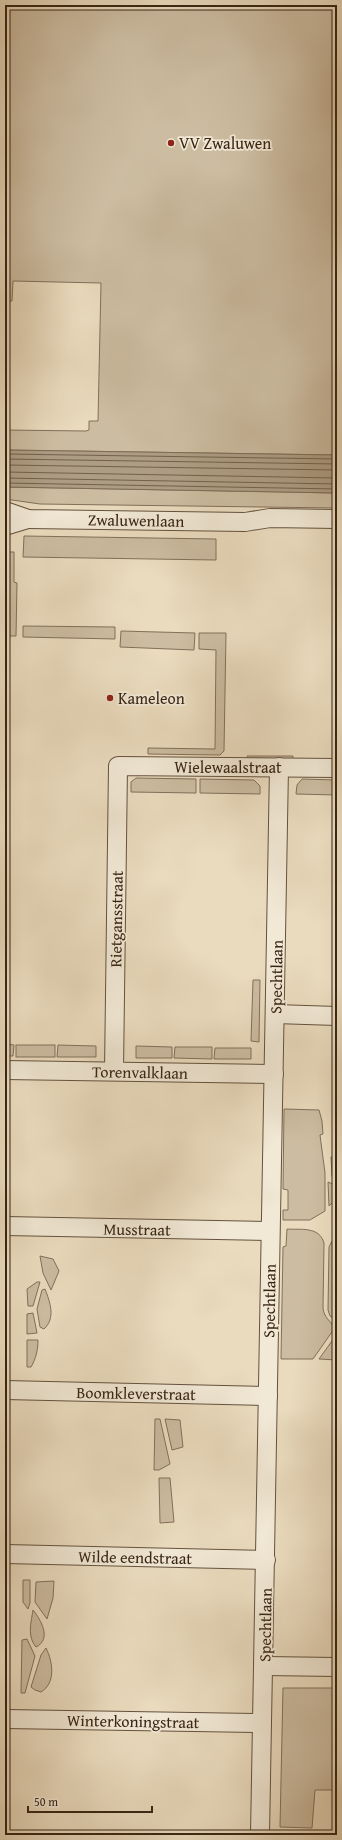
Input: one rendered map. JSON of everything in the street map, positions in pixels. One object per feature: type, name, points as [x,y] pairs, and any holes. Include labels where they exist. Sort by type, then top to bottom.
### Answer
[{"type":"street","name":"Zwaluwenlaan","points":[[5,511],[28,519]]},
{"type":"street","name":"Zwaluwenlaan","points":[[5,526],[28,519],[244,522],[270,518],[337,519]]},
{"type":"street","name":"Zwaluwenlaan","points":[[244,522],[267,528],[337,530]]},
{"type":"street","name":"Wielewaalstraat","points":[[118,766],[337,768]]},
{"type":"street","name":"Rietgansstraat","points":[[114,1071],[118,766]]},
{"type":"street","name":"Spechtlaan","points":[[260,1835],[279,767]]},
{"type":"street","points":[[275,1014],[337,1016]]},
{"type":"street","name":"Torenvalklaan","points":[[5,1070],[274,1074]]},
{"type":"street","name":"Musstraat","points":[[5,1226],[270,1231]]},
{"type":"street","name":"Boomkleverstraat","points":[[5,1390],[268,1396]]},
{"type":"street","name":"Wilde eendstraat","points":[[5,1554],[266,1560]]},
{"type":"street","points":[[264,1666],[337,1667]]},
{"type":"street","name":"Winterkoningstraat","points":[[5,1719],[261,1723]]},
{"type":"shaded area","name":"VV Zwaluwen","points":[[5,5],[337,5],[337,455],[5,450],[5,430],[86,431],[89,430],[89,421],[98,421],[101,283],[13,281],[12,301],[5,301]]},
{"type":"shaded area","points":[[5,487],[337,493],[337,508],[40,504],[5,499]]},
{"type":"shaded area","points":[[24,536],[216,539],[216,560],[23,557]]},
{"type":"shaded area","points":[[5,552],[14,552],[14,582],[17,583],[16,636],[5,636]]},
{"type":"shaded area","points":[[23,626],[115,627],[115,639],[23,637]]},
{"type":"shaded area","points":[[121,631],[195,633],[194,650],[120,647]]},
{"type":"shaded area","points":[[199,633],[226,633],[224,751],[220,755],[148,754],[148,748],[215,749],[216,650],[199,649]]},
{"type":"shaded area","points":[[247,756],[293,756],[293,761],[250,761]]},
{"type":"shaded area","points":[[136,778],[196,779],[196,793],[131,792],[131,782]]},
{"type":"shaded area","points":[[200,779],[254,780],[260,786],[260,794],[200,793]]},
{"type":"shaded area","points":[[302,779],[337,780],[337,795],[296,794],[297,785]]},
{"type":"shaded area","points":[[253,980],[260,980],[259,1042],[251,1041]]},
{"type":"shaded area","points":[[5,1044],[14,1045],[13,1056],[5,1056]]},
{"type":"shaded area","points":[[16,1045],[55,1045],[55,1057],[16,1057]]},
{"type":"shaded area","points":[[58,1045],[96,1046],[96,1057],[57,1057]]},
{"type":"shaded area","points":[[136,1046],[172,1047],[172,1058],[136,1058]]},
{"type":"shaded area","points":[[175,1047],[212,1047],[212,1059],[174,1058]]},
{"type":"shaded area","points":[[215,1048],[251,1048],[251,1059],[214,1059]]},
{"type":"shaded area","points":[[284,1109],[319,1110],[322,1121],[323,1134],[320,1135],[325,1173],[325,1211],[310,1220],[283,1220],[283,1210],[288,1210],[288,1190],[283,1189]]},
{"type":"shaded area","points":[[333,1152],[337,1152],[337,1183],[332,1176],[331,1157],[334,1156]]},
{"type":"shaded area","points":[[328,1182],[337,1186],[337,1198],[329,1206]]},
{"type":"shaded area","points":[[287,1229],[304,1229],[314,1231],[322,1238],[324,1243],[323,1308],[325,1315],[334,1329],[313,1359],[281,1359],[283,1247],[286,1246]]},
{"type":"shaded area","points":[[337,1239],[337,1321],[330,1316],[328,1310],[329,1247],[332,1241]]},
{"type":"shaded area","points":[[40,1256],[53,1259],[59,1271],[51,1290],[43,1273]]},
{"type":"shaded area","points":[[37,1282],[40,1282],[33,1306],[28,1306],[27,1289]]},
{"type":"shaded area","points":[[45,1289],[49,1299],[51,1315],[48,1325],[44,1329],[40,1327],[37,1309],[42,1290]]},
{"type":"shaded area","points":[[33,1313],[37,1333],[27,1334],[27,1314]]},
{"type":"shaded area","points":[[337,1334],[337,1360],[319,1359]]},
{"type":"shaded area","points":[[27,1340],[38,1340],[38,1347],[31,1367],[27,1367]]},
{"type":"shaded area","points":[[155,1419],[160,1419],[170,1464],[159,1470],[154,1470]]},
{"type":"shaded area","points":[[165,1419],[180,1420],[183,1447],[172,1450]]},
{"type":"shaded area","points":[[159,1478],[170,1478],[174,1522],[160,1523]]},
{"type":"shaded area","points":[[23,1580],[30,1580],[30,1603],[28,1609],[23,1602]]},
{"type":"shaded area","points":[[54,1581],[53,1598],[47,1619],[35,1602],[36,1582]]},
{"type":"shaded area","points":[[33,1610],[44,1629],[41,1644],[36,1647],[31,1638]]},
{"type":"shaded area","points":[[27,1639],[35,1656],[25,1693],[21,1693],[22,1640]]},
{"type":"shaded area","points":[[46,1648],[52,1672],[49,1683],[41,1692],[31,1687],[41,1655]]},
{"type":"shaded area","points":[[283,1688],[337,1688],[337,1790],[315,1790],[312,1828],[280,1827]]},
{"type":"water","points":[[5,450],[337,455],[337,493],[5,487]]},
{"type":"place","name":"VV Zwaluwen","points":[[171,143]]},
{"type":"place","name":"Kameleon","points":[[110,698]]}]
